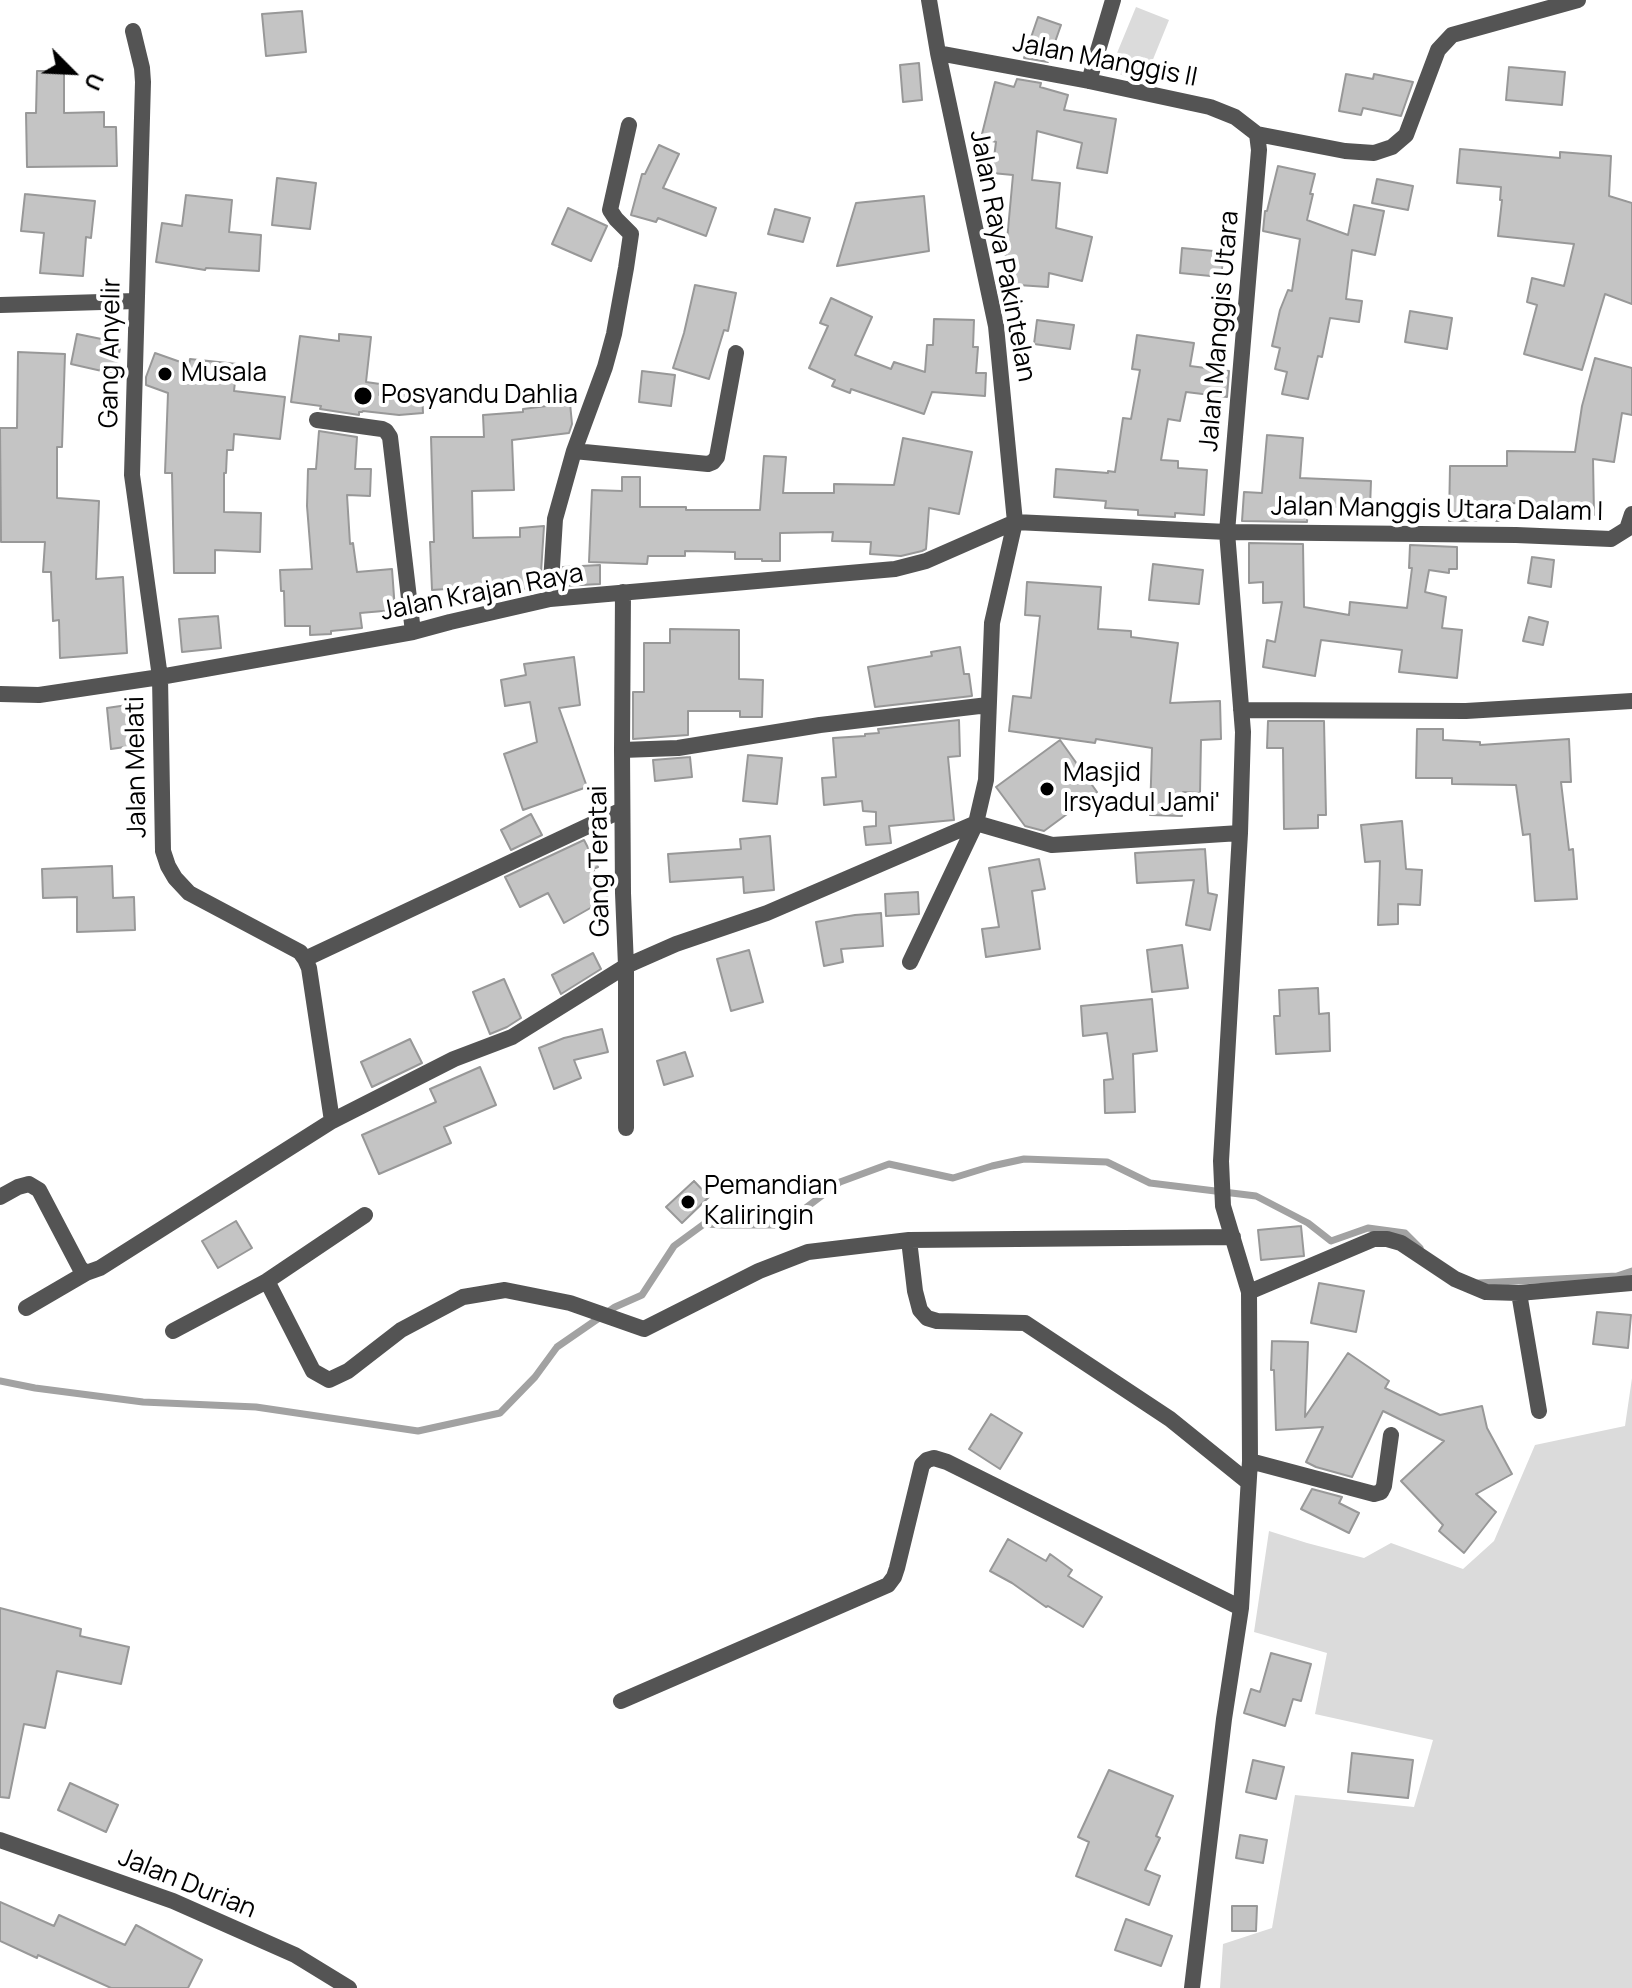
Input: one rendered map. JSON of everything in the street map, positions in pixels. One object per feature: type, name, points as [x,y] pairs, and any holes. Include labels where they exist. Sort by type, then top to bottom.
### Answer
[{"type":"street","name":"Jalan Raya Pakintelan","points":[[910,962],[976,823],[986,780],[992,623],[1015,522],[996,326],[929,0]]},
{"type":"street","points":[[1089,81],[1113,0]]},
{"type":"street","points":[[1257,134],[1345,151],[1374,153],[1392,147],[1406,135],[1438,50],[1452,35],[1578,0]]},
{"type":"street","name":"Gang Anyelir","points":[[133,31],[143,82],[132,475],[160,677]]},
{"type":"street","name":"Jalan Manggis II","points":[[938,53],[1210,107],[1235,117],[1257,134]]},
{"type":"street","points":[[550,599],[555,519],[574,451],[605,367],[626,268],[631,234],[610,210],[629,125]]},
{"type":"street","name":"Jalan Manggis Utara","points":[[1192,1988],[1224,1719],[1241,1608],[1250,1461],[1249,1292],[1223,1206],[1221,1161],[1243,732],[1227,532],[1259,150],[1257,134]]},
{"type":"street","points":[[0,305],[136,301]]},
{"type":"street","points":[[574,451],[713,462],[717,457],[736,353]]},
{"type":"street","points":[[317,420],[382,429],[390,437],[413,632]]},
{"type":"street","name":"Jalan Manggis Utara Dalam I","points":[[1227,532],[1611,539],[1627,529],[1632,514]]},
{"type":"street","points":[[1015,522],[1227,532]]},
{"type":"street","name":"Jalan Krajan Raya","points":[[0,694],[39,695],[160,677],[413,632],[550,599],[895,569],[926,561],[1015,522]]},
{"type":"street","name":"Gang Teratai","points":[[623,592],[626,1128]]},
{"type":"street","name":"Jalan Melati","points":[[160,677],[163,851],[168,866],[189,893],[300,952],[305,959]]},
{"type":"street","points":[[1241,710],[1466,711],[1632,701]]},
{"type":"street","points":[[622,750],[678,748],[820,725],[988,705]]},
{"type":"street","points":[[332,1121],[309,968],[305,959],[622,810]]},
{"type":"street","points":[[26,1308],[100,1268],[332,1121],[454,1059],[512,1037],[626,966],[676,944],[767,913],[976,823],[1052,845],[1240,833]]},
{"type":"street","points":[[0,1197],[29,1184],[39,1190],[80,1268],[86,1273]]},
{"type":"street","points":[[173,1331],[267,1281],[365,1215]]},
{"type":"street","points":[[267,1281],[313,1371],[329,1380],[348,1371],[401,1330],[463,1297],[505,1290],[586,1309],[644,1329],[759,1271],[808,1252],[909,1240],[1233,1237]]},
{"type":"street","points":[[1249,1292],[1374,1239],[1401,1243],[1455,1279],[1486,1292],[1519,1293],[1632,1283]]},
{"type":"street","points":[[909,1240],[915,1291],[920,1310],[927,1318],[937,1321],[1025,1323],[1170,1419],[1248,1482]]},
{"type":"street","points":[[1519,1293],[1539,1411]]},
{"type":"street","points":[[1250,1461],[1374,1494],[1381,1492],[1384,1486],[1391,1435]]},
{"type":"street","points":[[621,1701],[888,1585],[897,1568],[922,1465],[934,1458],[1241,1608]]},
{"type":"street","name":"Jalan Durian","points":[[0,1840],[173,1901],[295,1955],[349,1988]]},
{"type":"shaded area","points":[[1136,7],[1169,20],[1143,84],[1110,70]]},
{"type":"shaded area","points":[[1632,1378],[1632,1988],[1220,1988],[1223,1944],[1272,1928],[1295,1795],[1414,1807],[1433,1740],[1315,1714],[1327,1653],[1254,1632],[1269,1531],[1364,1558],[1391,1543],[1463,1569],[1494,1541],[1535,1445],[1625,1426]]},
{"type":"building","points":[[302,11],[306,52],[266,56],[262,14]]},
{"type":"building","points":[[1038,17],[1061,25],[1048,62],[1024,58]]},
{"type":"building","points":[[919,63],[922,100],[903,102],[900,65]]},
{"type":"building","points":[[1509,67],[1565,72],[1562,105],[1506,100]]},
{"type":"building","points":[[37,71],[64,71],[64,113],[104,112],[104,127],[116,127],[117,166],[27,167],[26,113],[36,113]]},
{"type":"building","points":[[1346,74],[1373,79],[1374,74],[1413,82],[1401,116],[1363,108],[1361,115],[1339,111]]},
{"type":"building","points":[[1017,79],[1041,83],[1040,87],[1068,95],[1064,110],[1116,119],[1107,173],[1077,168],[1082,143],[1037,131],[1032,180],[1060,183],[1056,228],[1092,237],[1082,281],[1049,273],[1048,287],[1003,284],[1013,175],[992,173],[996,142],[981,138],[995,82],[1014,87]]},
{"type":"building","points":[[659,145],[679,154],[663,188],[716,208],[706,236],[658,218],[656,222],[631,215],[642,174],[645,174]]},
{"type":"building","points":[[1460,149],[1560,158],[1560,152],[1611,156],[1609,196],[1632,203],[1632,304],[1605,294],[1582,370],[1524,354],[1537,305],[1527,302],[1532,278],[1564,286],[1574,244],[1498,236],[1501,187],[1457,183]]},
{"type":"building","points":[[1278,166],[1315,174],[1307,220],[1348,235],[1354,205],[1384,211],[1375,255],[1352,250],[1346,299],[1362,301],[1359,322],[1330,318],[1322,357],[1318,356],[1308,399],[1282,394],[1287,372],[1275,369],[1280,348],[1272,346],[1280,310],[1288,290],[1292,291],[1300,239],[1263,231],[1265,211]]},
{"type":"building","points":[[277,178],[316,183],[310,229],[272,225]]},
{"type":"building","points":[[1377,179],[1413,186],[1408,210],[1372,203]]},
{"type":"building","points":[[25,194],[95,201],[91,238],[86,237],[83,276],[40,273],[44,233],[21,231]]},
{"type":"building","points":[[186,195],[232,200],[229,232],[261,235],[259,271],[205,270],[156,262],[162,223],[182,226]]},
{"type":"building","points":[[924,196],[929,251],[837,266],[856,203]]},
{"type":"building","points":[[568,208],[607,226],[591,261],[552,244]]},
{"type":"building","points":[[775,209],[810,218],[803,242],[768,234]]},
{"type":"building","points":[[1182,248],[1224,252],[1221,277],[1180,273]]},
{"type":"building","points":[[695,285],[736,293],[728,331],[724,330],[709,379],[673,368]]},
{"type":"building","points":[[831,298],[872,317],[855,355],[891,369],[894,362],[925,372],[927,345],[933,345],[934,319],[974,320],[973,347],[978,347],[976,373],[986,373],[985,396],[932,392],[924,414],[851,389],[850,393],[832,386],[835,380],[809,368],[828,326],[820,323]]},
{"type":"building","points":[[1410,311],[1452,318],[1447,349],[1405,342]]},
{"type":"building","points":[[1037,320],[1074,325],[1070,349],[1034,344]]},
{"type":"building","points":[[77,334],[121,343],[115,374],[71,364]]},
{"type":"building","points":[[339,334],[371,337],[366,382],[380,384],[379,395],[422,392],[423,413],[399,415],[363,411],[359,415],[291,402],[300,336],[339,341]]},
{"type":"building","points":[[1137,335],[1194,343],[1190,366],[1229,371],[1227,397],[1186,392],[1180,421],[1168,419],[1161,460],[1178,461],[1178,468],[1207,470],[1204,515],[1138,515],[1138,510],[1105,508],[1106,501],[1054,497],[1056,469],[1115,472],[1123,418],[1131,419],[1140,370],[1132,369]]},
{"type":"building","points":[[18,352],[65,354],[62,447],[57,447],[57,498],[99,501],[96,579],[123,577],[127,653],[60,658],[59,620],[53,621],[51,572],[43,572],[45,542],[1,542],[0,428],[17,428]]},
{"type":"building","points":[[155,353],[189,365],[190,359],[237,364],[234,391],[285,397],[280,439],[234,434],[233,450],[227,450],[224,512],[261,513],[260,552],[215,550],[215,573],[174,573],[172,473],[165,473],[168,393],[146,385]]},
{"type":"building","points":[[1595,358],[1632,368],[1632,415],[1622,413],[1614,462],[1593,459],[1594,515],[1570,515],[1570,504],[1503,503],[1503,521],[1449,521],[1450,466],[1507,466],[1507,451],[1575,452],[1582,406]]},
{"type":"building","points":[[642,371],[675,375],[671,406],[639,402]]},
{"type":"building","points":[[570,403],[572,424],[569,433],[512,440],[514,490],[472,491],[473,538],[520,537],[520,528],[544,526],[540,588],[522,589],[522,584],[432,590],[431,437],[484,437],[483,415],[523,412],[523,409]]},
{"type":"building","points":[[319,431],[357,437],[355,469],[371,469],[370,496],[347,495],[350,544],[353,543],[357,572],[392,569],[395,610],[360,613],[362,628],[310,635],[310,626],[285,626],[280,570],[312,569],[307,506],[308,469],[316,469]]},
{"type":"building","points":[[1267,435],[1303,438],[1300,478],[1371,481],[1370,508],[1308,506],[1307,522],[1242,521],[1244,492],[1262,493]]},
{"type":"building","points":[[903,438],[972,452],[959,514],[929,508],[926,549],[922,551],[901,556],[870,554],[871,542],[832,541],[833,532],[780,533],[780,561],[735,559],[735,552],[685,551],[685,556],[648,556],[647,564],[589,562],[592,490],[622,491],[622,477],[640,477],[640,507],[760,510],[764,456],[786,457],[783,493],[834,493],[834,484],[894,485]]},
{"type":"building","points":[[1249,543],[1303,544],[1304,607],[1349,615],[1350,602],[1407,608],[1412,568],[1409,568],[1410,545],[1457,547],[1457,569],[1449,569],[1449,573],[1429,570],[1425,592],[1446,597],[1442,628],[1462,630],[1457,678],[1399,672],[1402,650],[1321,640],[1315,676],[1263,667],[1267,640],[1275,642],[1282,602],[1263,603],[1263,582],[1249,583]]},
{"type":"building","points":[[1532,557],[1554,560],[1551,587],[1528,583]]},
{"type":"building","points":[[1153,564],[1203,570],[1199,604],[1149,600]]},
{"type":"building","points":[[600,565],[600,584],[562,586],[563,567]]},
{"type":"building","points":[[1027,582],[1101,587],[1098,629],[1131,631],[1131,637],[1178,643],[1170,703],[1220,701],[1221,739],[1201,740],[1200,793],[1183,792],[1182,816],[1150,815],[1152,748],[1009,731],[1013,696],[1031,698],[1040,616],[1025,615]]},
{"type":"building","points":[[218,616],[221,648],[182,652],[179,619]]},
{"type":"building","points":[[1529,617],[1548,622],[1543,645],[1523,641]]},
{"type":"building","points":[[670,629],[739,630],[739,679],[763,680],[762,717],[740,717],[740,711],[688,711],[688,735],[633,739],[633,692],[644,692],[644,643],[670,643]]},
{"type":"building","points":[[960,647],[964,674],[969,674],[972,696],[875,707],[868,667],[932,656],[931,652]]},
{"type":"building","points":[[574,657],[580,705],[559,708],[587,787],[523,810],[504,754],[537,742],[530,702],[505,706],[501,680],[526,675],[524,664]]},
{"type":"building","points":[[134,704],[139,745],[111,749],[107,708]]},
{"type":"building","points":[[959,720],[960,756],[948,757],[954,820],[889,826],[891,843],[866,845],[864,827],[876,826],[876,812],[863,811],[862,801],[824,805],[822,778],[836,777],[833,738],[865,736],[879,733],[878,729]]},
{"type":"building","points":[[1268,721],[1324,721],[1326,815],[1318,815],[1318,828],[1284,829],[1283,748],[1267,748]]},
{"type":"building","points":[[1417,729],[1443,729],[1443,740],[1480,742],[1480,745],[1569,739],[1571,782],[1561,782],[1569,850],[1573,849],[1577,899],[1535,901],[1530,834],[1523,835],[1516,785],[1452,784],[1452,778],[1416,778]]},
{"type":"building","name":"Masjid Irsyadul Jami'","points":[[1060,740],[1097,792],[1044,831],[1025,826],[996,787]]},
{"type":"building","points":[[748,755],[782,758],[777,804],[743,801]]},
{"type":"building","points":[[690,757],[692,777],[655,781],[653,760]]},
{"type":"building","points":[[531,814],[542,835],[511,850],[501,830]]},
{"type":"building","points":[[1402,821],[1406,869],[1422,870],[1420,905],[1398,904],[1398,924],[1378,925],[1380,861],[1365,862],[1361,825]]},
{"type":"building","points":[[770,836],[774,890],[744,893],[743,877],[670,882],[668,854],[741,849],[740,839]]},
{"type":"building","points":[[584,840],[598,867],[593,869],[608,898],[564,923],[548,893],[520,907],[505,877]]},
{"type":"building","points":[[1205,849],[1208,893],[1217,895],[1210,930],[1186,925],[1194,880],[1137,883],[1135,853]]},
{"type":"building","points":[[1039,859],[1045,889],[1032,891],[1040,949],[986,957],[982,929],[999,927],[989,868]]},
{"type":"building","points":[[112,866],[113,898],[134,897],[135,930],[77,932],[77,897],[43,898],[42,869]]},
{"type":"building","points":[[918,892],[919,914],[886,916],[885,894]]},
{"type":"building","points":[[881,913],[883,946],[841,949],[843,962],[824,966],[816,922]]},
{"type":"building","points":[[1182,945],[1188,988],[1152,992],[1147,950]]},
{"type":"building","points":[[749,950],[763,1002],[731,1011],[717,959]]},
{"type":"building","points":[[593,953],[601,969],[561,994],[552,975]]},
{"type":"building","points":[[504,979],[521,1018],[490,1034],[473,992]]},
{"type":"building","points":[[1318,988],[1319,1014],[1329,1013],[1330,1051],[1276,1054],[1274,1016],[1280,1016],[1279,990]]},
{"type":"building","points":[[1152,999],[1157,1051],[1133,1054],[1135,1112],[1105,1113],[1104,1080],[1113,1079],[1107,1033],[1083,1036],[1081,1006]]},
{"type":"building","points":[[602,1029],[608,1052],[574,1060],[581,1078],[554,1089],[539,1048]]},
{"type":"building","points":[[410,1039],[422,1063],[372,1087],[361,1062]]},
{"type":"building","points":[[685,1052],[693,1076],[664,1085],[657,1061]]},
{"type":"building","points":[[480,1067],[496,1105],[444,1127],[451,1143],[379,1174],[362,1135],[436,1102],[430,1089]]},
{"type":"building","name":"Pemandian Kaliringin","points":[[694,1181],[709,1197],[682,1223],[666,1207]]},
{"type":"building","points":[[236,1221],[252,1248],[218,1268],[202,1241]]},
{"type":"building","points":[[1301,1226],[1304,1256],[1261,1260],[1258,1230]]},
{"type":"building","points":[[1319,1283],[1364,1291],[1356,1332],[1311,1323]]},
{"type":"building","points":[[1597,1312],[1631,1315],[1628,1348],[1593,1344]]},
{"type":"building","points":[[1272,1341],[1308,1342],[1305,1417],[1348,1353],[1389,1381],[1385,1388],[1440,1415],[1482,1406],[1487,1428],[1512,1474],[1476,1494],[1496,1512],[1464,1553],[1439,1531],[1443,1525],[1401,1481],[1444,1441],[1383,1411],[1352,1477],[1306,1462],[1323,1427],[1276,1430]]},
{"type":"building","points":[[991,1414],[1022,1433],[1000,1469],[969,1449]]},
{"type":"building","points":[[1312,1489],[1342,1497],[1339,1503],[1359,1513],[1349,1533],[1301,1509]]},
{"type":"building","points":[[1008,1539],[1046,1561],[1050,1554],[1072,1570],[1068,1576],[1102,1597],[1083,1627],[990,1571]]},
{"type":"building","points":[[0,1608],[81,1629],[80,1636],[129,1647],[121,1684],[57,1671],[45,1728],[24,1724],[9,1798],[0,1797]]},
{"type":"building","points":[[1271,1653],[1311,1664],[1301,1701],[1293,1699],[1285,1726],[1244,1713],[1251,1689],[1260,1692]]},
{"type":"building","points":[[1352,1753],[1413,1760],[1408,1798],[1348,1792]]},
{"type":"building","points":[[1253,1760],[1284,1767],[1276,1799],[1246,1792]]},
{"type":"building","points":[[1109,1770],[1173,1796],[1156,1836],[1160,1838],[1145,1870],[1160,1876],[1149,1905],[1076,1876],[1089,1842],[1078,1837]]},
{"type":"building","points":[[70,1783],[118,1805],[106,1832],[58,1810]]},
{"type":"building","points":[[1240,1835],[1267,1840],[1263,1863],[1236,1858]]},
{"type":"building","points":[[0,1902],[54,1926],[59,1915],[125,1945],[136,1925],[202,1960],[188,1988],[111,1988],[0,1941]]},
{"type":"building","points":[[1232,1906],[1257,1906],[1256,1931],[1232,1931]]},
{"type":"building","points":[[1126,1919],[1172,1936],[1161,1966],[1115,1950]]},
{"type":"waterway","points":[[0,1381],[143,1402],[256,1407],[418,1431],[500,1413],[535,1377],[557,1347],[615,1307],[642,1295],[674,1246],[704,1224],[783,1225],[840,1182],[889,1164],[953,1178],[1024,1159],[1107,1162],[1150,1183],[1256,1196],[1308,1223],[1331,1241],[1368,1228],[1405,1233],[1420,1248]]},
{"type":"waterway","points":[[1478,1283],[1617,1276],[1632,1271]]},
{"type":"place","name":"Musala","points":[[165,374]]},
{"type":"place","name":"Posyandu Dahlia","points":[[363,396]]},
{"type":"place","name":"Masjid Irsyadul Jami'","points":[[1047,789]]},
{"type":"place","name":"Pemandian Kaliringin","points":[[688,1202]]}]
